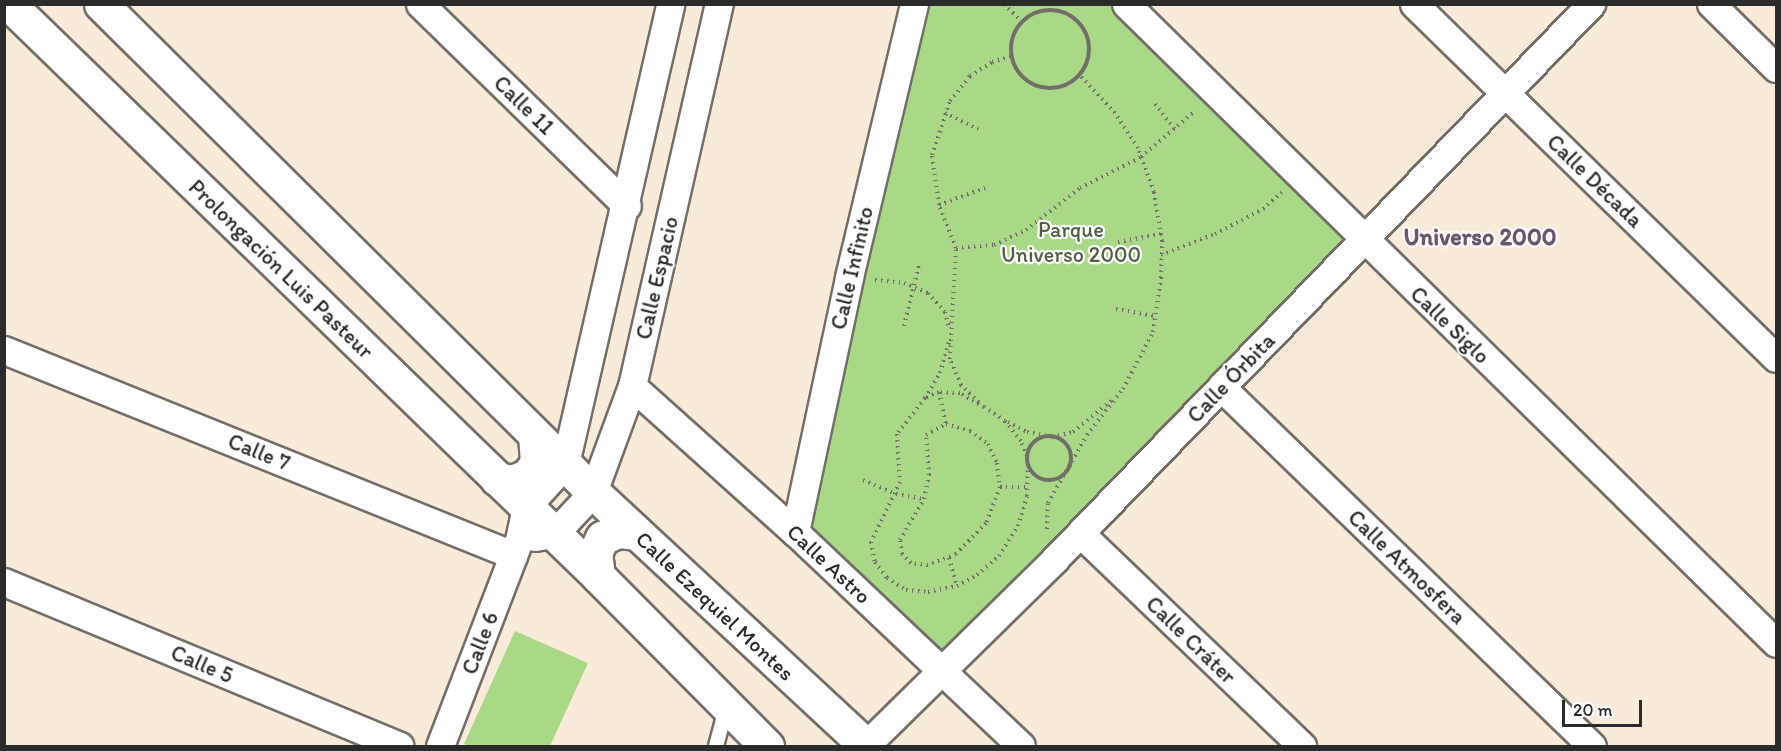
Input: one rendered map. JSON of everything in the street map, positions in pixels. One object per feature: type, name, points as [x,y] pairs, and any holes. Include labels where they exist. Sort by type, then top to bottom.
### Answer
[{"type":"main road","name":"Prolongación Luis Pasteur","points":[[9,4],[554,534]]},
{"type":"main road","points":[[101,4],[565,464]]},
{"type":"main road","points":[[497,479],[512,482],[528,476],[537,463],[535,436]]},
{"type":"main road","name":"Calle Ezequiel Montes","points":[[565,464],[636,533],[866,746]]},
{"type":"main road","points":[[598,576],[595,553],[602,538],[618,531],[636,533]]},
{"type":"main road","points":[[554,534],[767,747]]},
{"type":"street","name":"Calle 11","points":[[420,4],[627,206]]},
{"type":"street","name":"Calle Espacio","points":[[526,507],[565,464],[627,206],[670,4]]},
{"type":"street","name":"Calle Espacio","points":[[554,534],[593,492],[632,386],[719,4]]},
{"type":"street","name":"Calle Siglo","points":[[1126,4],[1776,643]]},
{"type":"street","name":"Calle Década","points":[[1414,4],[1776,358]]},
{"type":"street","name":"Calle Órbita","points":[[866,746],[1055,559],[1591,4]]},
{"type":"street","points":[[1711,4],[1776,68]]},
{"type":"street","name":"Calle Infinito","points":[[795,532],[849,277],[915,9]]},
{"type":"street","name":"Calle 7","points":[[4,350],[516,548]]},
{"type":"street","name":"Calle Astro","points":[[632,386],[795,532],[944,671],[1021,747]]},
{"type":"street","name":"Calle Atmosfera","points":[[1221,387],[1592,747]]},
{"type":"street","name":"Calle 6","points":[[440,747],[516,548],[526,507]]},
{"type":"street","name":"Calle Cráter","points":[[1080,533],[1302,747]]},
{"type":"street","points":[[516,548],[554,534]]},
{"type":"street","name":"Calle 5","points":[[4,582],[399,747]]},
{"type":"lane","points":[[716,747],[727,706]]},
{"type":"path","points":[[1004,4],[1023,22]]},
{"type":"path","points":[[1044,9],[1061,11],[1076,19],[1086,32],[1090,49],[1079,74],[1064,86],[1037,86],[1017,70],[1012,56],[1012,42],[1023,22],[1044,9]]},
{"type":"path","points":[[984,406],[961,384],[950,358],[956,248],[939,205],[932,155],[945,113],[970,76],[992,62],[1012,56]]},
{"type":"path","points":[[1055,559],[1047,534],[1048,503],[1087,435],[1124,389],[1153,332],[1161,255],[1161,234],[1154,192],[1141,157],[1115,113],[1079,74]]},
{"type":"path","points":[[956,248],[994,245],[1026,230],[1093,180],[1141,157],[1190,118],[1212,87]]},
{"type":"path","points":[[1155,104],[1175,130]]},
{"type":"path","points":[[945,113],[978,129]]},
{"type":"path","points":[[1161,255],[1215,234],[1263,209],[1300,176]]},
{"type":"path","points":[[939,205],[985,188]]},
{"type":"path","points":[[1118,242],[1161,234]]},
{"type":"path","points":[[904,326],[919,265]]},
{"type":"path","points":[[849,277],[904,283],[928,293],[945,312],[950,335],[940,373],[925,398],[897,434],[901,471],[896,494],[871,542],[875,562],[887,578],[906,590],[927,592],[957,586],[999,556],[1018,526],[1027,487],[1028,465],[1021,441],[1005,421]]},
{"type":"path","points":[[1116,309],[1155,316]]},
{"type":"path","points":[[1027,456],[1035,441],[1073,432],[1096,416],[1124,389]]},
{"type":"path","points":[[925,398],[939,392],[960,393],[1027,432],[1060,440],[1070,454],[1066,471]]},
{"type":"path","points":[[939,392],[946,424]]},
{"type":"path","points":[[946,424],[970,432],[988,444],[997,463],[1000,487],[986,523],[973,539],[949,558],[928,565],[911,563],[902,554],[900,540],[924,499],[929,475],[926,435],[946,424]]},
{"type":"path","points":[[1028,465],[1032,472],[1046,480],[1066,471]]},
{"type":"path","points":[[863,480],[896,494],[924,499]]},
{"type":"path","points":[[1000,487],[1027,487]]},
{"type":"path","points":[[949,558],[957,586]]},
{"type":"green space","name":"Parque Universo 2000","points":[[923,5],[1126,5],[1364,240],[944,671],[795,532]]},
{"type":"green space","points":[[515,631],[588,663],[550,746],[470,746],[464,744]]},
{"type":"district","name":"Universo 2000","points":[[1480,237]]}]
